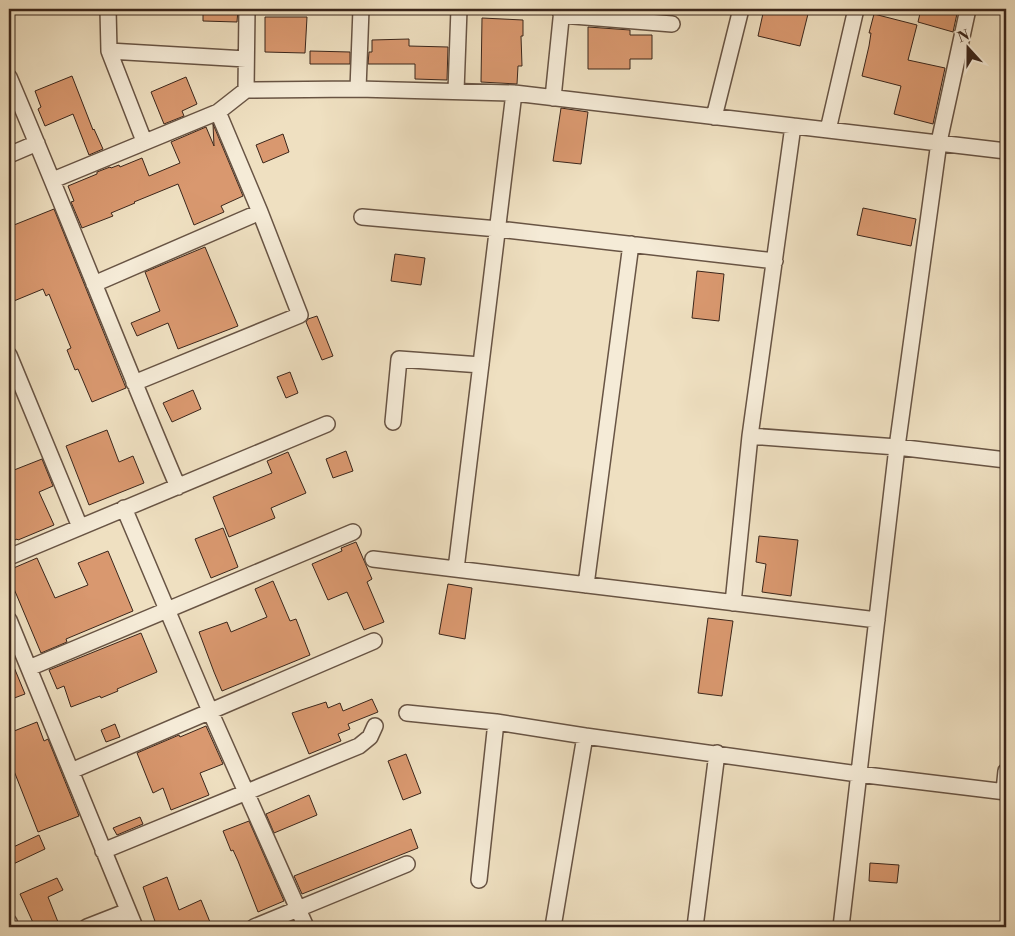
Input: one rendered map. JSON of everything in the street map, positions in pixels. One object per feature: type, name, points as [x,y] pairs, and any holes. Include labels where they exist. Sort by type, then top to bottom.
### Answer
[{"type":"street","points":[[108,9],[109,51],[144,141]]},
{"type":"street","points":[[246,90],[247,9]]},
{"type":"street","points":[[358,89],[361,9]]},
{"type":"street","points":[[456,92],[459,9]]},
{"type":"street","points":[[714,117],[741,9]]},
{"type":"street","points":[[828,130],[856,9]]},
{"type":"street","points":[[841,927],[897,447],[939,142],[968,9]]},
{"type":"street","points":[[553,98],[561,12],[672,24]]},
{"type":"street","points":[[109,51],[246,59]]},
{"type":"street","points":[[9,77],[178,487]]},
{"type":"street","points":[[53,180],[218,112],[246,90],[358,89],[514,93],[1006,151]]},
{"type":"street","points":[[456,569],[514,93]]},
{"type":"street","points":[[134,383],[300,315],[218,112]]},
{"type":"street","points":[[733,603],[750,436],[793,126]]},
{"type":"street","points":[[9,155],[37,144]]},
{"type":"street","points":[[94,284],[260,212]]},
{"type":"street","points":[[362,217],[498,229],[775,260]]},
{"type":"street","points":[[586,585],[631,244]]},
{"type":"street","points":[[9,355],[80,527]]},
{"type":"street","points":[[392,422],[399,359],[481,365]]},
{"type":"street","points":[[9,557],[327,424]]},
{"type":"street","points":[[750,436],[897,447],[1006,460]]},
{"type":"street","points":[[124,508],[210,711],[306,927]]},
{"type":"street","points":[[29,668],[353,532]]},
{"type":"street","points":[[373,559],[877,620]]},
{"type":"street","points":[[9,620],[135,927]]},
{"type":"street","points":[[71,771],[374,641]]},
{"type":"street","points":[[407,713],[496,722],[858,774],[1005,792],[1006,771]]},
{"type":"street","points":[[479,880],[496,722]]},
{"type":"street","points":[[103,852],[359,746],[370,737],[375,726]]},
{"type":"street","points":[[553,927],[585,736]]},
{"type":"street","points":[[694,927],[717,754]]},
{"type":"street","points":[[254,927],[407,864]]},
{"type":"street","points":[[88,927],[128,911]]},
{"type":"street","points":[[9,922],[11,927]]},
{"type":"building","points":[[203,9],[238,9],[237,22],[203,21]]},
{"type":"building","points":[[764,9],[809,10],[800,46],[758,36]]},
{"type":"building","points":[[921,9],[958,9],[953,32],[918,22]]},
{"type":"building","points":[[874,14],[917,25],[908,60],[945,68],[933,124],[894,114],[901,86],[862,76]]},
{"type":"building","points":[[265,17],[307,17],[305,53],[265,52]]},
{"type":"building","points":[[482,18],[523,20],[523,36],[521,36],[522,66],[518,66],[517,84],[481,82]]},
{"type":"building","points":[[588,27],[630,30],[630,35],[652,35],[652,59],[630,59],[630,69],[588,69]]},
{"type":"building","points":[[409,39],[409,46],[448,47],[447,80],[415,79],[415,64],[368,64],[369,52],[372,52],[372,40]]},
{"type":"building","points":[[310,51],[350,52],[350,64],[310,64]]},
{"type":"building","points":[[72,76],[93,130],[103,149],[89,155],[73,114],[45,126],[38,109],[41,107],[35,91]]},
{"type":"building","points":[[186,77],[197,104],[182,111],[184,116],[164,124],[151,92]]},
{"type":"building","points":[[561,108],[588,112],[581,164],[553,161]]},
{"type":"building","points":[[213,124],[243,196],[221,206],[224,212],[194,225],[178,184],[111,213],[113,216],[82,228],[71,202],[74,201],[68,186],[110,167],[119,165],[120,167],[142,158],[149,176],[180,163],[171,142],[206,127],[214,146]]},
{"type":"building","points":[[283,134],[289,152],[263,163],[256,145]]},
{"type":"building","points":[[863,208],[916,219],[911,246],[857,235]]},
{"type":"building","points":[[54,209],[126,388],[92,402],[78,369],[75,370],[67,350],[71,348],[49,294],[46,296],[43,289],[9,303],[9,227]]},
{"type":"building","points":[[205,247],[238,326],[178,349],[168,323],[137,336],[131,323],[160,311],[145,272]]},
{"type":"building","points":[[395,254],[425,258],[421,285],[391,281]]},
{"type":"building","points":[[697,271],[724,274],[719,321],[692,318]]},
{"type":"building","points":[[317,316],[333,356],[322,360],[306,322],[308,319]]},
{"type":"building","points":[[290,372],[298,393],[286,398],[277,377]]},
{"type":"building","points":[[193,390],[201,409],[172,422],[163,403]]},
{"type":"building","points":[[107,430],[119,462],[133,456],[144,483],[89,505],[66,446]]},
{"type":"building","points":[[346,451],[353,471],[333,478],[326,459]]},
{"type":"building","points":[[288,452],[306,493],[271,508],[275,518],[229,537],[213,497],[272,473],[267,461]]},
{"type":"building","points":[[42,459],[53,486],[39,492],[54,525],[9,543],[9,472]]},
{"type":"building","points":[[223,528],[238,567],[211,578],[195,539]]},
{"type":"building","points":[[759,536],[798,540],[791,596],[762,592],[766,564],[756,562]]},
{"type":"building","points":[[356,542],[372,579],[367,582],[384,622],[364,630],[347,592],[328,600],[312,564],[342,551],[341,548]]},
{"type":"building","points":[[108,551],[133,611],[66,639],[67,642],[41,653],[9,577],[9,570],[37,558],[55,598],[88,585],[78,563]]},
{"type":"building","points":[[273,581],[290,621],[296,619],[310,655],[222,691],[199,632],[227,622],[231,632],[267,617],[255,589]]},
{"type":"building","points":[[448,584],[472,588],[465,639],[439,634]]},
{"type":"building","points":[[708,618],[733,621],[722,696],[698,693]]},
{"type":"building","points":[[141,633],[157,672],[101,698],[100,696],[71,707],[64,686],[57,689],[49,670]]},
{"type":"building","points":[[9,655],[25,694],[9,700]]},
{"type":"building","points":[[372,699],[378,712],[348,724],[350,729],[338,734],[341,741],[309,754],[292,713],[326,702],[328,708],[340,703],[343,711]]},
{"type":"building","points":[[37,722],[44,741],[48,739],[79,816],[38,832],[14,771],[9,773],[9,733]]},
{"type":"building","points":[[115,724],[120,737],[106,742],[101,730]]},
{"type":"building","points":[[206,726],[223,764],[200,773],[209,795],[171,810],[163,788],[153,793],[137,753]]},
{"type":"building","points":[[406,754],[421,793],[403,800],[388,761]]},
{"type":"building","points":[[309,795],[317,815],[274,833],[266,814]]},
{"type":"building","points":[[140,817],[143,824],[117,835],[113,828]]},
{"type":"building","points":[[249,821],[284,901],[258,912],[238,861],[233,850],[231,851],[223,831]]},
{"type":"building","points":[[411,829],[418,848],[302,894],[294,876]]},
{"type":"building","points":[[39,835],[45,849],[9,866],[9,849]]},
{"type":"building","points":[[870,863],[899,865],[897,883],[869,881]]},
{"type":"building","points":[[167,877],[179,910],[201,900],[212,927],[157,927],[143,887]]},
{"type":"building","points":[[57,878],[63,890],[48,897],[60,927],[35,927],[20,894]]}]
